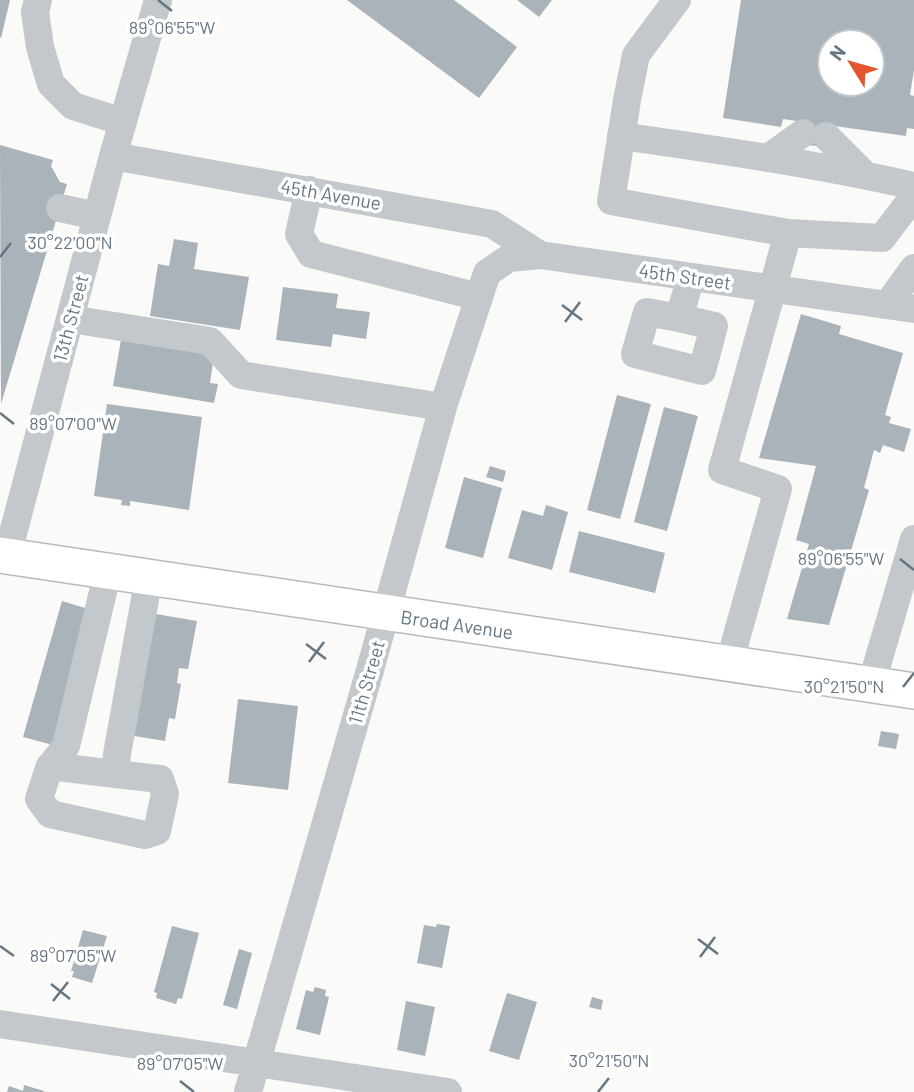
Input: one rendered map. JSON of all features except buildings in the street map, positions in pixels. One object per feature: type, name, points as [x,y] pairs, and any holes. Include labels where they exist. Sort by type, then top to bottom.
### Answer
[{"type":"main road","name":"Broad Avenue","points":[[4,555],[914,691]]},
{"type":"street","points":[[38,0],[35,12],[40,47],[51,84],[73,106],[123,122]]},
{"type":"street","name":"13th Street","points":[[4,555],[158,0]]},
{"type":"street","points":[[677,0],[636,55],[611,201],[788,233],[882,238],[914,196]]},
{"type":"street","points":[[768,158],[814,134],[864,174]]},
{"type":"street","points":[[621,136],[864,174],[914,186]]},
{"type":"street","name":"45th Avenue","points":[[113,156],[492,224],[540,255]]},
{"type":"street","points":[[309,190],[299,234],[311,254],[483,285]]},
{"type":"street","points":[[60,208],[97,216]]},
{"type":"street","points":[[729,664],[778,489],[722,470],[788,233]]},
{"type":"street","name":"45th Street","points":[[483,285],[509,258],[540,255],[901,307]]},
{"type":"street","points":[[901,307],[914,268]]},
{"type":"street","points":[[679,318],[691,277]]},
{"type":"street","name":"11th Street","points":[[248,1092],[443,407],[483,285]]},
{"type":"street","points":[[70,319],[210,341],[241,375],[443,407]]},
{"type":"street","points":[[871,685],[914,539]]},
{"type":"street","points":[[50,766],[160,779],[165,794],[157,831],[145,835],[50,814],[39,799],[50,766],[66,746],[108,571]]},
{"type":"street","points":[[115,774],[149,577]]},
{"type":"street","points":[[0,1024],[448,1092]]}]
